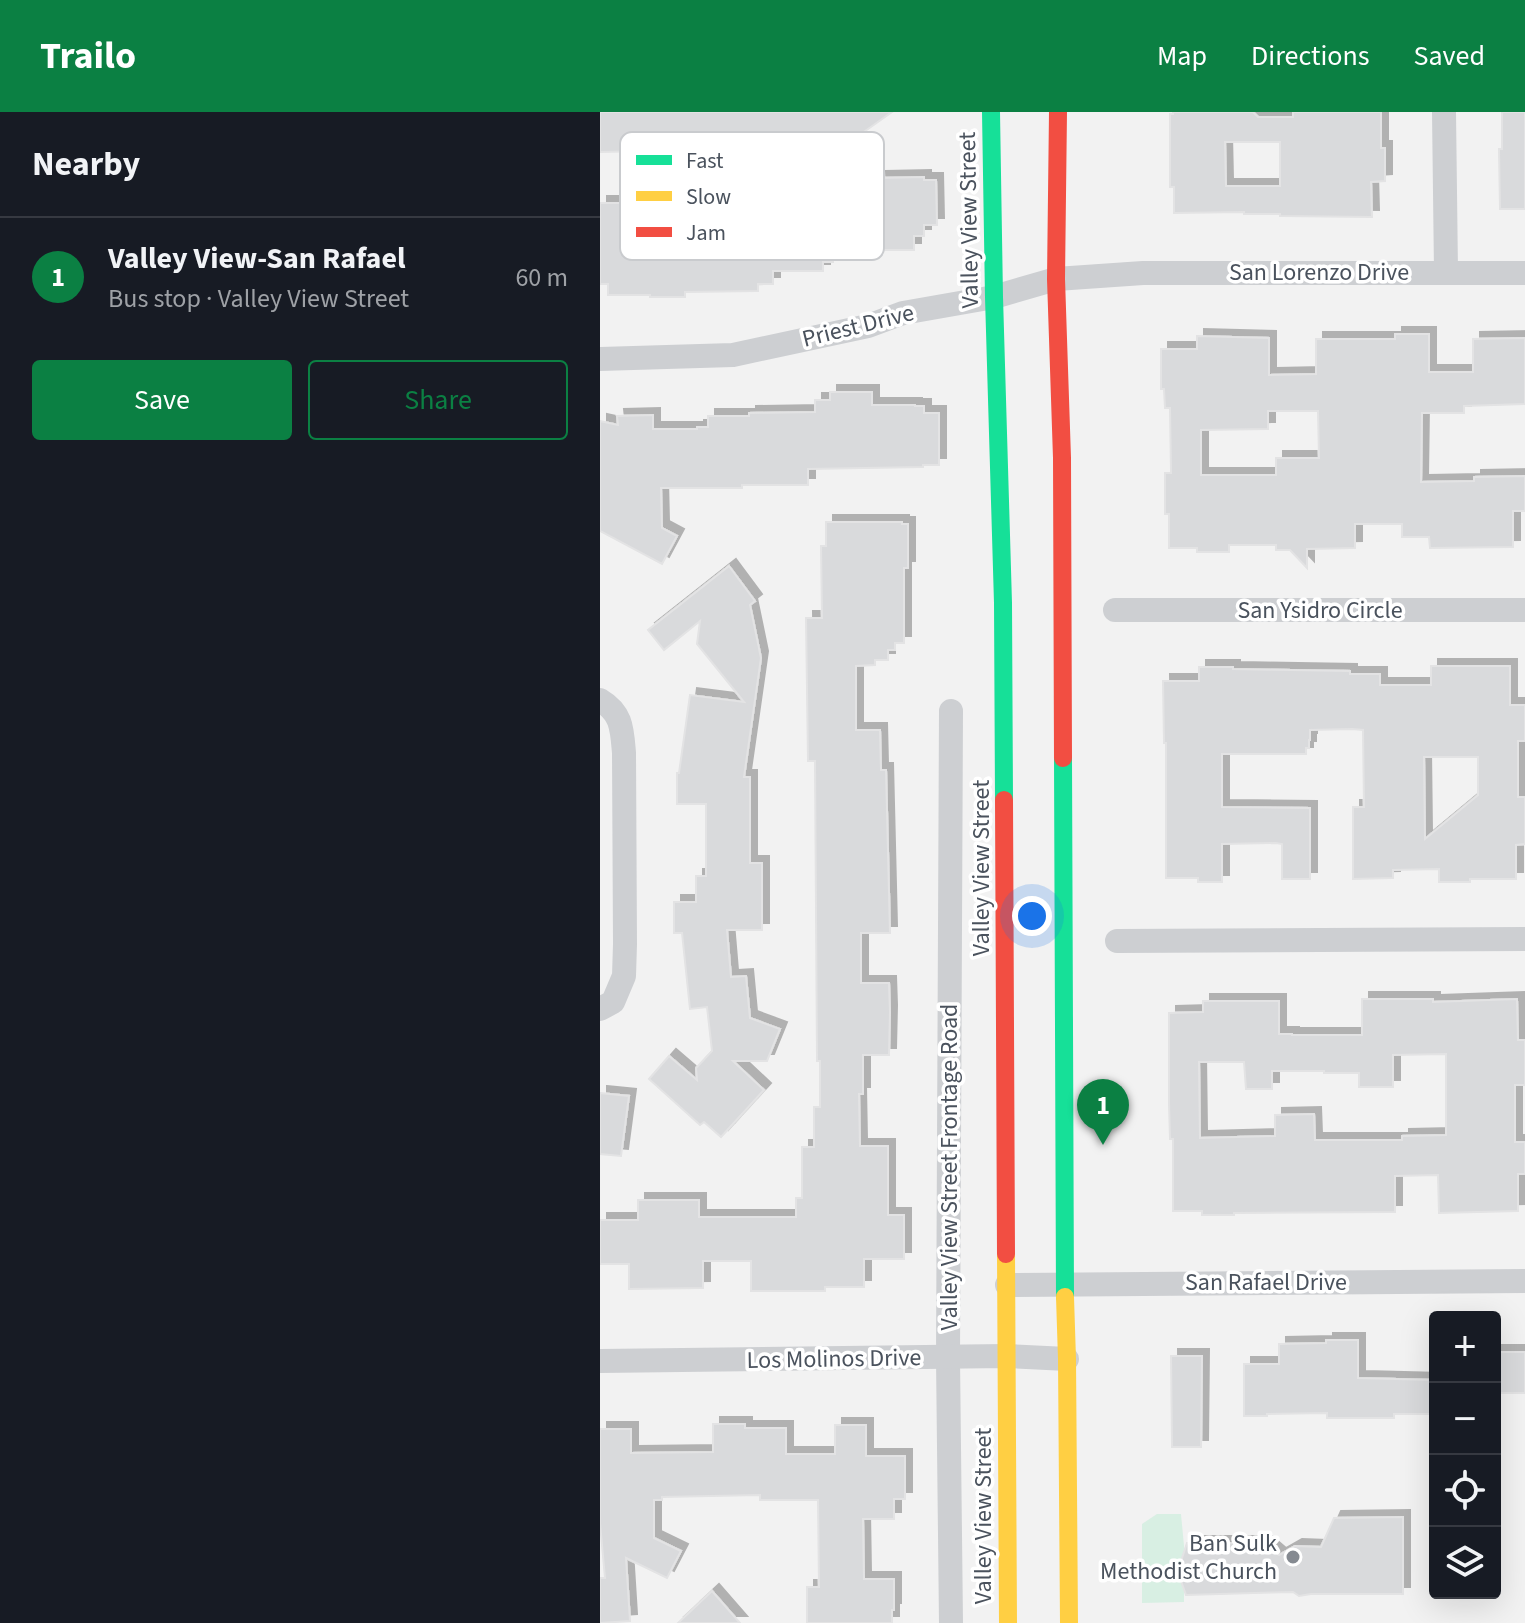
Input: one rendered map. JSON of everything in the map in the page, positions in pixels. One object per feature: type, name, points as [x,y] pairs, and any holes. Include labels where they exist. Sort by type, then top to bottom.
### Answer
[{"type":"main road","name":"Valley View Street","points":[[991,112],[1003,603],[1008,1623]]},
{"type":"main road","points":[[1058,112],[1056,279],[1062,458],[1064,1284],[1069,1623]]},
{"type":"street","points":[[1444,112],[1446,272]]},
{"type":"street","name":"San Lorenzo Drive","points":[[1113,274],[1525,273]]},
{"type":"street","name":"Priest Drive","points":[[600,359],[733,355],[868,326],[903,313],[994,297],[1056,279],[1113,274]]},
{"type":"street","name":"San Ysidro Circle","points":[[1115,610],[1525,610]]},
{"type":"street","points":[[600,700],[611,706],[622,725],[625,928],[624,976],[613,1002],[600,1009]]},
{"type":"street","name":"Valley View Street Frontage Road","points":[[951,711],[948,1358],[951,1623]]},
{"type":"street","points":[[1117,941],[1525,939]]},
{"type":"street","name":"San Rafael Drive","points":[[1007,1285],[1525,1281]]},
{"type":"street","name":"Los Molinos Drive","points":[[600,1361],[1006,1356],[1067,1359]]},
{"type":"green space","points":[[1157,1514],[1181,1514],[1184,1602],[1142,1603],[1142,1524]]},
{"type":"building","points":[[600,112],[892,112],[864,132],[620,132],[620,152],[600,152]]},
{"type":"building","points":[[1253,112],[1258,117],[1293,117],[1293,112],[1381,112],[1385,181],[1371,182],[1372,217],[1280,216],[1244,212],[1174,213],[1174,187],[1170,187],[1170,114]],"holes":[[[1225,142],[1280,142],[1280,186],[1226,186]]]},
{"type":"building","points":[[1502,112],[1525,112],[1525,209],[1500,209]]},
{"type":"building","points":[[924,177],[924,180],[936,180],[937,225],[924,225],[924,236],[914,236],[914,250],[884,250],[884,178]]},
{"type":"building","points":[[600,203],[620,203],[620,260],[833,262],[823,262],[823,271],[773,271],[773,284],[758,284],[758,291],[685,292],[685,297],[608,295],[608,284],[600,284]]},
{"type":"building","points":[[1395,334],[1429,334],[1429,372],[1473,372],[1473,339],[1525,338],[1525,404],[1464,406],[1464,413],[1422,413],[1421,482],[1525,476],[1525,511],[1513,511],[1513,547],[1430,548],[1429,537],[1402,537],[1402,524],[1355,524],[1355,548],[1307,549],[1307,568],[1290,550],[1276,550],[1276,545],[1229,545],[1229,552],[1169,548],[1165,473],[1171,473],[1170,408],[1165,408],[1164,389],[1161,389],[1161,349],[1197,349],[1197,336],[1269,338],[1269,375],[1316,374],[1316,339],[1395,339]],"holes":[[[1268,411],[1318,411],[1319,458],[1276,458],[1276,475],[1201,475],[1201,430],[1268,429]]]},
{"type":"building","points":[[830,392],[872,392],[872,405],[924,406],[924,413],[939,413],[939,465],[808,469],[808,485],[661,488],[662,528],[677,536],[662,564],[600,531],[600,421],[618,425],[617,416],[653,415],[653,429],[697,429],[708,427],[708,416],[815,412],[815,400],[830,400]]},
{"type":"building","points":[[826,522],[908,524],[908,568],[904,568],[904,643],[895,643],[895,650],[888,650],[888,660],[875,660],[875,665],[856,666],[856,730],[880,730],[881,770],[886,770],[890,933],[861,933],[861,983],[889,983],[890,1012],[889,1055],[863,1055],[863,1094],[859,1094],[860,1146],[888,1146],[888,1215],[904,1215],[904,1259],[864,1259],[864,1287],[825,1287],[825,1291],[751,1291],[751,1261],[703,1261],[703,1288],[629,1289],[629,1264],[600,1264],[600,1220],[638,1220],[638,1200],[699,1200],[699,1217],[796,1217],[796,1198],[802,1198],[802,1147],[814,1147],[814,1107],[820,1107],[815,761],[808,761],[806,618],[822,618],[821,546],[826,546]]},
{"type":"building","points":[[729,566],[755,601],[750,605],[761,658],[744,777],[750,777],[750,863],[762,863],[762,930],[727,930],[731,977],[746,976],[750,1018],[780,1029],[767,1061],[733,1061],[764,1090],[721,1137],[704,1122],[700,1125],[649,1079],[669,1056],[697,1080],[696,1068],[712,1051],[707,1007],[690,1009],[682,933],[674,933],[674,902],[696,902],[696,876],[706,876],[706,804],[677,804],[677,773],[690,695],[744,702],[697,644],[700,621],[664,650],[648,630]]},
{"type":"building","points":[[1431,666],[1510,666],[1510,705],[1525,705],[1525,741],[1518,741],[1518,797],[1525,797],[1525,844],[1516,845],[1516,879],[1439,882],[1439,869],[1393,870],[1393,878],[1353,879],[1353,807],[1364,807],[1363,730],[1352,729],[1310,730],[1306,754],[1222,754],[1222,807],[1310,808],[1310,879],[1282,879],[1282,844],[1276,843],[1222,844],[1222,882],[1166,878],[1163,681],[1199,681],[1199,667],[1233,667],[1350,671],[1350,674],[1380,674],[1380,685],[1431,685]],"holes":[[[1424,757],[1478,757],[1478,795],[1425,839]]]},
{"type":"building","points":[[1362,999],[1433,999],[1433,1002],[1517,999],[1518,1040],[1525,1040],[1525,1085],[1515,1085],[1515,1142],[1525,1142],[1525,1174],[1518,1174],[1518,1211],[1439,1213],[1438,1175],[1395,1176],[1395,1212],[1202,1215],[1202,1211],[1173,1211],[1169,1013],[1203,1012],[1203,1001],[1279,1001],[1279,1034],[1362,1035]],"holes":[[[1446,1054],[1446,1135],[1402,1136],[1402,1140],[1315,1140],[1314,1114],[1275,1115],[1275,1136],[1200,1138],[1199,1062],[1244,1062],[1246,1089],[1272,1089],[1272,1071],[1359,1073],[1359,1087],[1393,1087],[1393,1055]]]},
{"type":"building","points":[[600,1093],[629,1096],[621,1156],[600,1154]]},
{"type":"building","points":[[1326,1340],[1358,1340],[1358,1378],[1429,1380],[1429,1414],[1394,1414],[1394,1418],[1327,1418],[1327,1413],[1244,1416],[1244,1364],[1279,1364],[1279,1344],[1326,1343]]},
{"type":"building","points":[[1501,1352],[1525,1352],[1525,1393],[1501,1393]]},
{"type":"building","points":[[1171,1356],[1202,1356],[1201,1447],[1172,1447]]},
{"type":"building","points":[[713,1424],[786,1428],[786,1454],[835,1454],[835,1425],[866,1425],[866,1456],[905,1456],[905,1499],[894,1499],[894,1519],[863,1519],[864,1579],[894,1579],[892,1623],[807,1623],[807,1587],[819,1587],[818,1500],[760,1500],[760,1495],[662,1497],[662,1500],[654,1500],[654,1538],[681,1551],[667,1578],[626,1558],[630,1621],[600,1623],[600,1578],[605,1578],[600,1523],[600,1429],[631,1429],[631,1453],[713,1452]]},
{"type":"building","name":"Ban Sulk Methodist Church","points":[[1403,1517],[1403,1594],[1299,1596],[1293,1592],[1186,1595],[1181,1581],[1182,1558],[1187,1543],[1265,1543],[1279,1555],[1295,1546],[1321,1547],[1334,1518]]},
{"type":"building","points":[[712,1591],[740,1623],[678,1623]]},
{"type":"traffic: fast","points":[[991,112],[1003,603],[1004,800]]},
{"type":"traffic: fast","points":[[1063,758],[1065,1297]]},
{"type":"traffic: slow","points":[[1006,1254],[1008,1623]]},
{"type":"traffic: slow","points":[[1065,1297],[1069,1623]]},
{"type":"traffic: jam","points":[[1058,112],[1056,279],[1062,458],[1063,758]]},
{"type":"traffic: jam","points":[[1004,800],[1006,1254]]},
{"type":"place","name":"Valley View-San Rafael","points":[[1103,1145]]},
{"type":"place","name":"Ban Sulk Methodist Church","points":[[1293,1557]]}]
